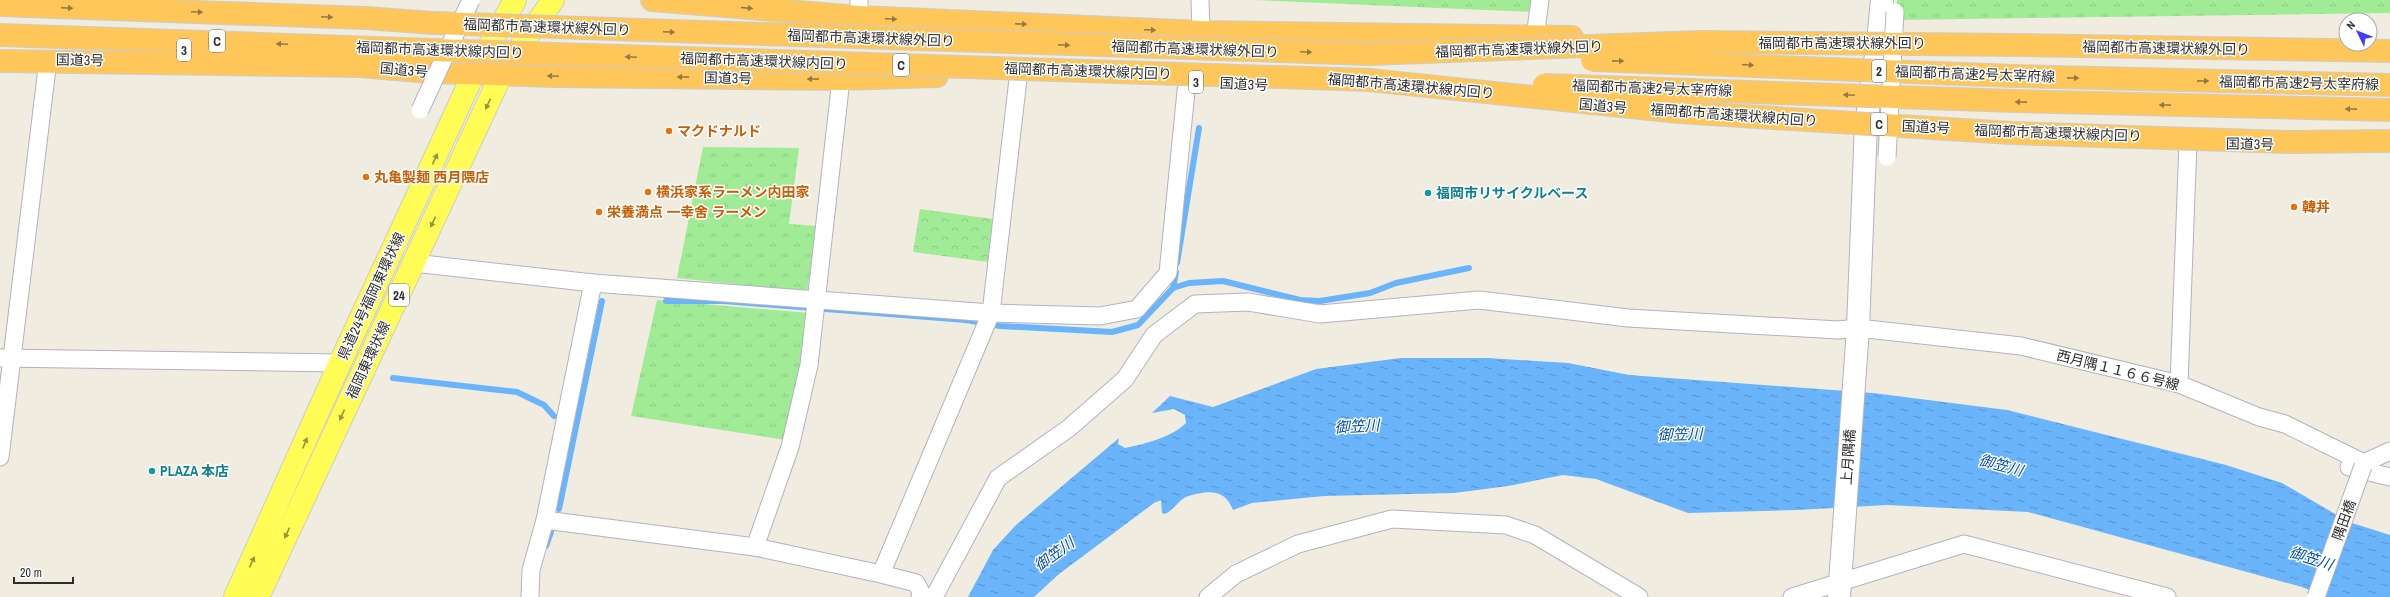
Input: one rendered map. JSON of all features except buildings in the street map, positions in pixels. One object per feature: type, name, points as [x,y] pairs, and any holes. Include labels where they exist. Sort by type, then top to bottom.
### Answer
[{"type":"highway","points":[[652,0],[859,9],[1201,32],[2306,46],[2338,45]]},
{"type":"highway","name":"福岡都市高速環状線外回り","points":[[0,5],[365,18],[442,24],[1369,54],[1698,42],[2011,44],[2390,51]]},
{"type":"highway","points":[[2378,43],[2390,42]]},
{"type":"highway","name":"国道3号","points":[[2,47],[48,60],[360,66],[430,72],[841,79],[916,76],[1187,81],[1510,98],[1866,124],[2188,142],[2390,147]]},
{"type":"highway","name":"3","points":[[2,47],[191,50],[360,66]]},
{"type":"highway","name":"福岡都市高速環状線内回り","points":[[2,47],[1369,80],[1679,112],[2003,132],[2291,142],[2390,141]]},
{"type":"highway","name":"福岡都市高速2号太宰府線","points":[[1369,54],[1686,62],[2015,76],[2390,85]]},
{"type":"highway","name":"福岡都市高速2号太宰府線","points":[[1369,80],[1680,88],[2015,101],[2390,110]]},
{"type":"main road","name":"県道24号福岡東環状線","points":[[236,597],[340,363],[474,72],[514,0]]},
{"type":"main road","name":"福岡東環状線","points":[[258,597],[502,73],[553,0]]},
{"type":"street","points":[[420,110],[471,0]]},
{"type":"street","points":[[1200,0],[1201,32]]},
{"type":"street","points":[[1535,37],[1540,0]]},
{"type":"street","points":[[1887,157],[1889,6]]},
{"type":"street","name":"上月隅橋","points":[[1840,584],[1858,336],[1866,124],[1878,41],[1889,6]]},
{"type":"street","points":[[0,457],[7,358],[48,60]]},
{"type":"street","points":[[755,547],[790,446],[809,365],[818,300],[841,79]]},
{"type":"street","points":[[881,574],[991,312],[1018,79]]},
{"type":"street","points":[[414,263],[593,283],[991,312],[1100,316],[1137,309],[1168,273],[1187,81]]},
{"type":"street","points":[[2179,384],[2188,142]]},
{"type":"street","points":[[530,597],[531,570],[545,520],[593,283]]},
{"type":"street","name":"西月隅１１６６号線","points":[[934,597],[998,478],[1069,428],[1119,384],[1154,335],[1195,304],[1248,302],[1320,314],[1479,300],[1628,318],[1822,330],[1858,336],[2022,346],[2179,384],[2259,417],[2285,424],[2364,464]]},
{"type":"street","points":[[7,358],[340,363]]},
{"type":"street","points":[[2259,417],[2345,466],[2390,477]]},
{"type":"street","points":[[2364,464],[2390,452]]},
{"type":"street","name":"隅田橋","points":[[2316,597],[2364,464]]},
{"type":"street","points":[[1208,597],[1236,574],[1298,544],[1392,519],[1506,525],[1535,535],[1639,597]]},
{"type":"street","points":[[545,520],[755,547],[916,583],[922,594],[920,597]]},
{"type":"street","points":[[1792,597],[1840,584],[1964,544],[2167,597]]},
{"type":"green space","points":[[1254,0],[1533,0],[1534,12]]},
{"type":"green space","points":[[1897,0],[2390,0],[2390,13],[2338,12],[2338,14],[1895,20]]},
{"type":"green space","points":[[703,147],[799,148],[789,224],[817,226],[807,292],[677,278]]},
{"type":"green space","points":[[920,209],[993,219],[988,262],[913,252]]},
{"type":"green space","points":[[657,300],[809,313],[806,350],[786,440],[631,416]]},
{"type":"water","name":"御笠川","points":[[1401,358],[1488,358],[1568,363],[1629,375],[1873,393],[2007,410],[2226,465],[2282,483],[2349,522],[2390,535],[2390,597],[2327,597],[2302,587],[2028,512],[1887,505],[1797,510],[1688,513],[1596,479],[1563,475],[1508,486],[1454,493],[1324,496],[1252,503],[1233,510],[1227,499],[1223,496],[1208,492],[1187,497],[1165,514],[1162,513],[1161,500],[1154,503],[1059,574],[1034,597],[968,597],[993,550],[1016,525],[1119,438],[1118,444],[1125,448],[1166,436],[1186,423],[1185,415],[1174,409],[1152,413],[1170,396],[1213,407],[1316,369]]},
{"type":"waterway","points":[[1177,263],[1199,128]]},
{"type":"waterway","points":[[1173,288],[1189,283],[1223,281],[1300,300],[1320,301],[1370,293],[1396,283],[1469,268]]},
{"type":"waterway","points":[[666,301],[724,301],[966,320],[1000,326],[1112,332],[1138,325],[1173,288],[1176,272]]},
{"type":"waterway","points":[[559,509],[602,301]]},
{"type":"waterway","points":[[393,378],[517,392],[544,405],[554,416]]},
{"type":"waterway","points":[[546,546],[551,532]]},
{"type":"place","name":"マクドナルド","points":[[669,131]]},
{"type":"place","name":"丸亀製麺 西月隈店","points":[[366,177]]},
{"type":"place","name":"横浜家系ラーメン内田家","points":[[648,192]]},
{"type":"place","name":"福岡市リサイクルベース","points":[[1428,193]]},
{"type":"place","name":"韓丼","points":[[2294,207]]},
{"type":"place","name":"栄養満点 一幸舍 ラーメン","points":[[599,212]]},
{"type":"place","name":"PLAZA 本店","points":[[152,471]]}]
